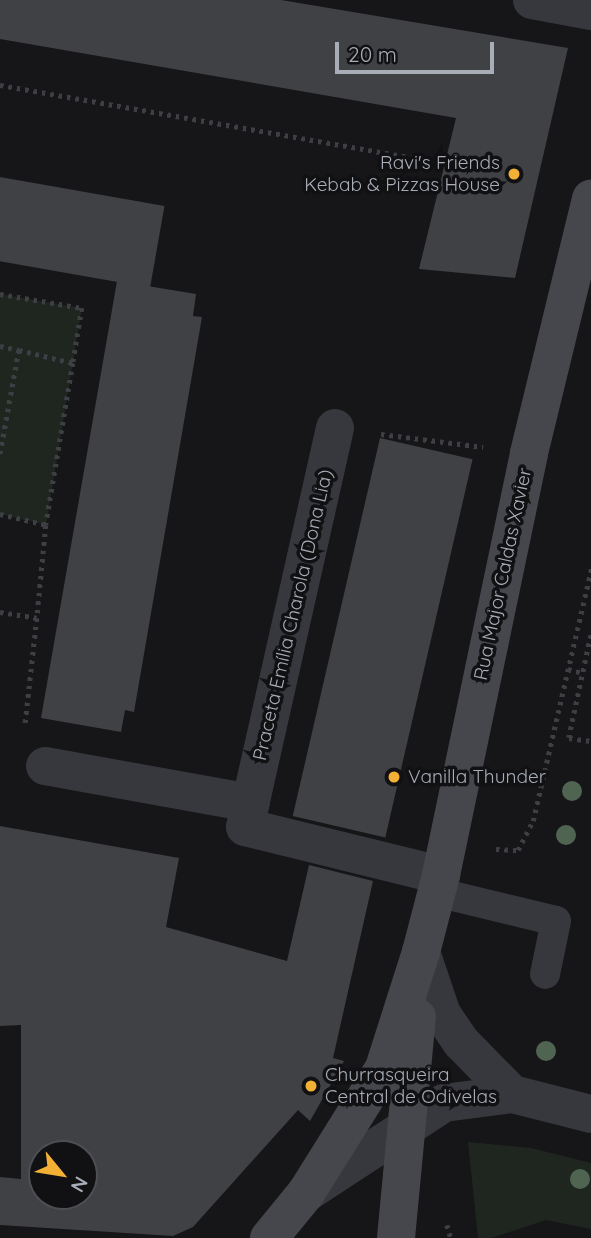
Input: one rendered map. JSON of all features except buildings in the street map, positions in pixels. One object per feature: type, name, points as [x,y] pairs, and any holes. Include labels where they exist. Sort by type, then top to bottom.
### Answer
[{"type":"street","points":[[532,0],[591,11]]},
{"type":"street","name":"Rua Major Caldas Xavier","points":[[269,1238],[306,1193],[384,1068],[421,952],[448,889],[529,453],[591,198]]},
{"type":"street","name":"Praceta Emília Charola (Dona Lia)","points":[[335,428],[245,828],[448,889]]},
{"type":"street","points":[[45,766],[251,803]]},
{"type":"street","points":[[421,952],[442,1014],[461,1042],[512,1094]]},
{"type":"street","name":"Rua Major Caldas Xavier","points":[[396,1238],[421,952]]},
{"type":"street","points":[[306,1193],[406,1143],[444,1103],[512,1094],[591,1114]]},
{"type":"lane","points":[[448,889],[556,921],[545,974]]},
{"type":"path","points":[[0,85],[435,162]]},
{"type":"path","points":[[0,295],[82,308],[46,525],[21,762],[45,766]]},
{"type":"path","points":[[0,346],[73,363]]},
{"type":"path","points":[[0,456],[19,350]]},
{"type":"path","points":[[335,428],[529,453]]},
{"type":"path","points":[[0,514],[46,525]]},
{"type":"path","points":[[448,889],[478,847],[518,850],[533,821],[591,569]]},
{"type":"path","points":[[0,612],[37,618]]},
{"type":"path","points":[[591,635],[569,738],[591,741]]},
{"type":"path","points":[[568,669],[583,673]]},
{"type":"shaded area","points":[[0,294],[82,308],[46,525],[0,514]]},
{"type":"shaded area","points":[[468,1142],[531,1148],[591,1163],[591,1229],[546,1220],[491,1238],[478,1238]]},
{"type":"place","name":"Ravi's Friends Kebab & Pizzas House","points":[[514,174]]},
{"type":"place","name":"Vanilla Thunder","points":[[394,777]]},
{"type":"place","name":"Churrasqueira Central de Odivelas","points":[[311,1086]]}]
